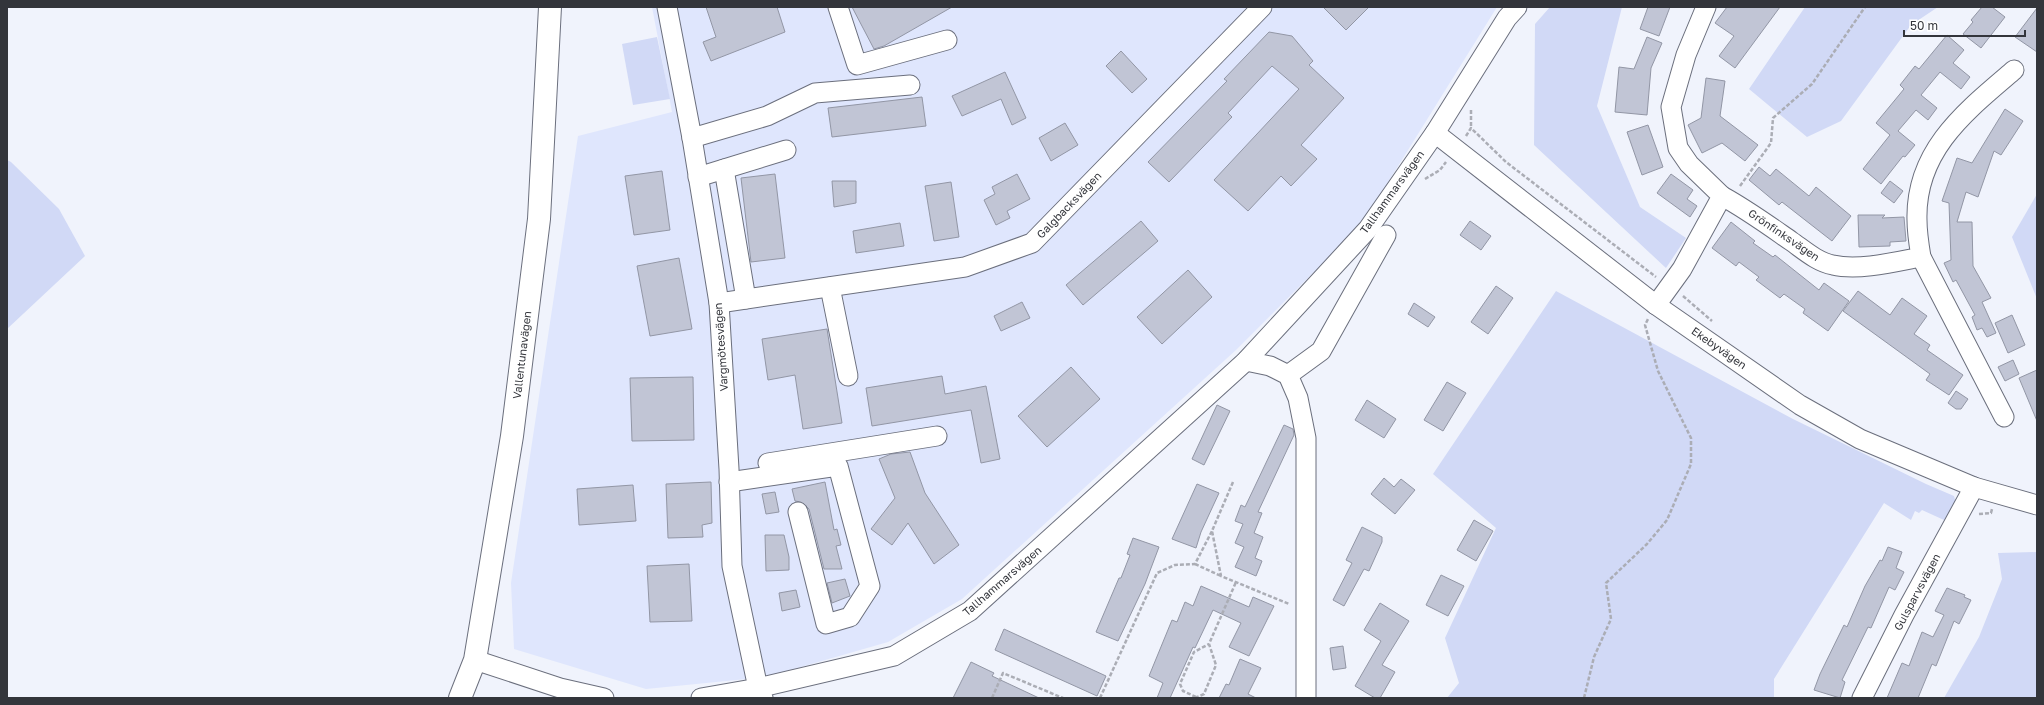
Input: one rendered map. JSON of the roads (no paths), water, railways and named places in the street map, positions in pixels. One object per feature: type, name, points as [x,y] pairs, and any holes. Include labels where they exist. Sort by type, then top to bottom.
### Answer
[{"type":"main road","name":"Vallentunavägen","points":[[460,698],[475,660],[512,436],[539,218],[549,50],[550,7]]},
{"type":"street","name":"Vargmötesvägen","points":[[666,7],[692,138],[719,304],[729,475],[732,566],[761,693]]},
{"type":"street","points":[[838,7],[857,65],[947,40]]},
{"type":"street","name":"Galgbacksvägen","points":[[719,304],[965,266],[1032,243],[1262,7]]},
{"type":"street","name":"Tallhammarsvägen","points":[[701,698],[761,693],[894,656],[970,611],[1246,361],[1368,229],[1435,133],[1507,18],[1517,7]]},
{"type":"street","name":"Grönfinksvägen","points":[[1706,7],[1686,55],[1672,107],[1678,148],[1690,164],[1726,198],[1815,258],[1832,265],[1847,267],[1893,262],[1920,257]]},
{"type":"street","points":[[1996,409],[1920,257],[1917,219],[1925,172],[1944,135],[1970,108],[2014,70]]},
{"type":"street","points":[[692,138],[767,116],[815,93],[910,85]]},
{"type":"street","name":"Ekebyvägen","points":[[1435,133],[1656,305],[1800,405],[1860,439],[1974,487],[2037,505]]},
{"type":"street","points":[[698,177],[786,150]]},
{"type":"street","points":[[724,169],[746,299]]},
{"type":"street","points":[[1656,305],[1682,268],[1726,198]]},
{"type":"street","points":[[1288,375],[1321,351],[1386,235]]},
{"type":"street","points":[[830,287],[848,376]]},
{"type":"street","points":[[1246,361],[1270,366],[1288,375],[1298,398],[1306,438],[1306,698]]},
{"type":"street","points":[[729,475],[937,436]]},
{"type":"street","points":[[729,475],[838,466],[870,586],[850,617],[826,624],[798,512]]},
{"type":"street","name":"Gulsparvsvägen","points":[[1862,698],[1904,615],[1974,487]]},
{"type":"street","points":[[475,660],[560,688],[604,698]]}]
